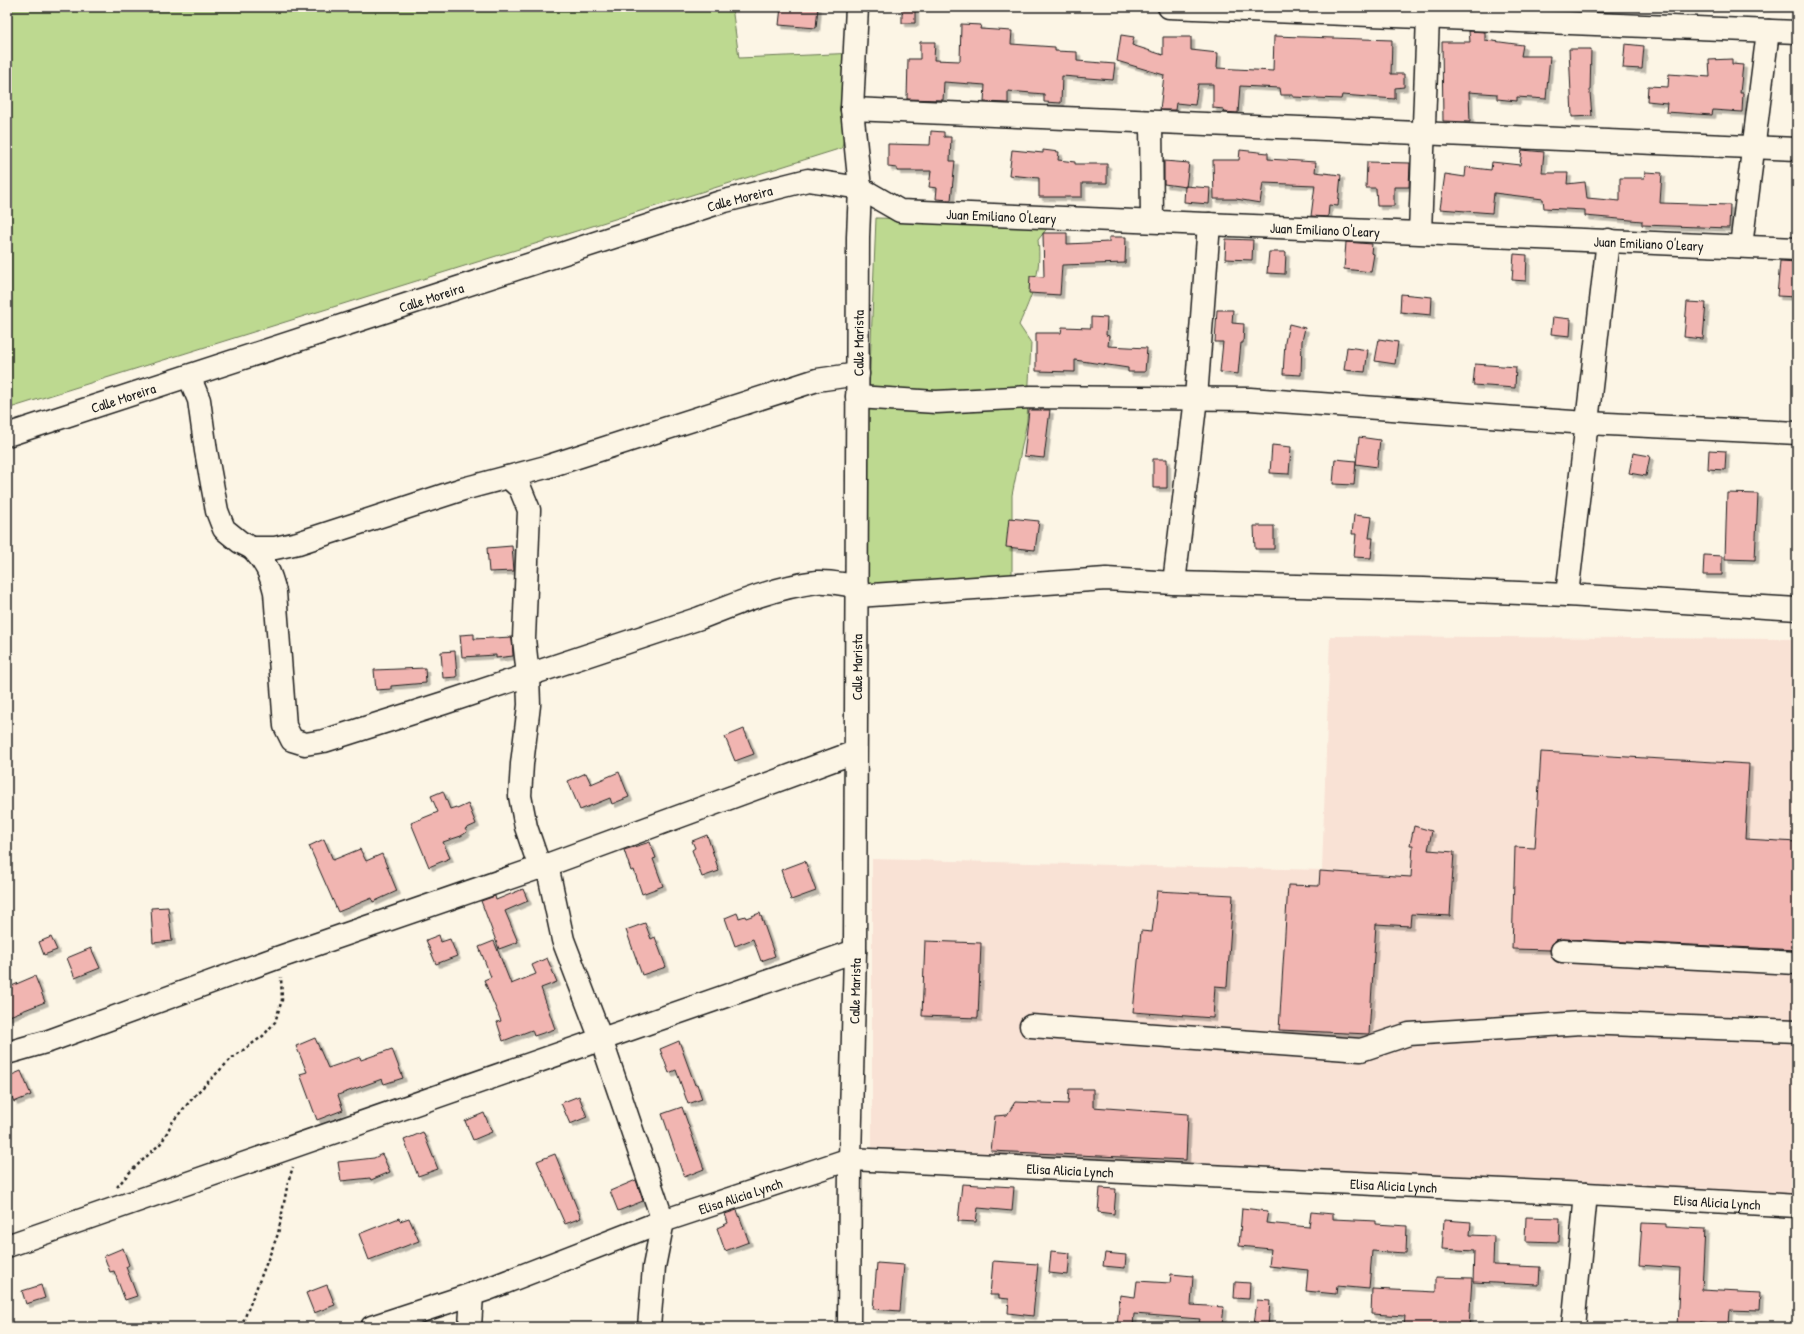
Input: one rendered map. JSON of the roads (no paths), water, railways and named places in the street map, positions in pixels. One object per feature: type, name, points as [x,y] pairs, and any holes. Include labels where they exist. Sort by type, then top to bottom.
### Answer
[{"type":"street","name":"Calle Marista","points":[[849,1327],[850,1159],[855,951],[858,237],[860,188],[852,109],[857,7]]},
{"type":"street","points":[[1169,7],[1797,32]]},
{"type":"street","points":[[1420,232],[1428,17]]},
{"type":"street","points":[[1741,246],[1768,31]]},
{"type":"street","points":[[852,109],[1797,149]]},
{"type":"street","points":[[1151,122],[1152,221]]},
{"type":"street","name":"Calle Moreira","points":[[7,435],[721,202],[808,180],[860,188]]},
{"type":"street","name":"Juan Emiliano O'Leary","points":[[860,188],[900,211],[1797,249]]},
{"type":"street","points":[[1174,583],[1196,398],[1209,224]]},
{"type":"street","points":[[1567,595],[1608,240]]},
{"type":"street","points":[[252,548],[275,548],[298,543],[463,489],[546,467],[817,380],[858,374]]},
{"type":"street","points":[[188,376],[199,400],[206,451],[217,511],[224,529],[240,542],[252,548],[270,572],[275,592],[285,726],[292,740],[305,744],[324,741],[528,675],[700,618],[740,602],[780,589],[819,582],[857,591],[1106,579],[1174,583],[1424,589],[1567,595],[1797,609]]},
{"type":"street","points":[[857,397],[936,402],[1031,397],[1250,399],[1586,423],[1797,433]]},
{"type":"street","points":[[508,477],[520,488],[529,510],[524,639],[528,675],[529,705],[520,796],[526,827],[543,867],[563,940],[601,1039],[663,1221],[654,1267],[649,1327]]},
{"type":"street","points":[[7,1053],[49,1041],[279,957],[543,867],[855,752]]},
{"type":"street","points":[[7,1246],[855,951]]},
{"type":"street","points":[[1562,951],[1797,963]]},
{"type":"street","points":[[1031,1026],[1361,1050],[1409,1034],[1581,1023],[1797,1031]]},
{"type":"street","name":"Elisa Alicia Lynch","points":[[372,1327],[472,1294],[560,1262],[663,1221],[850,1159],[1586,1194],[1797,1206]]},
{"type":"street","points":[[1573,1327],[1586,1194]]},
{"type":"street","points":[[470,1327],[472,1294]]}]
